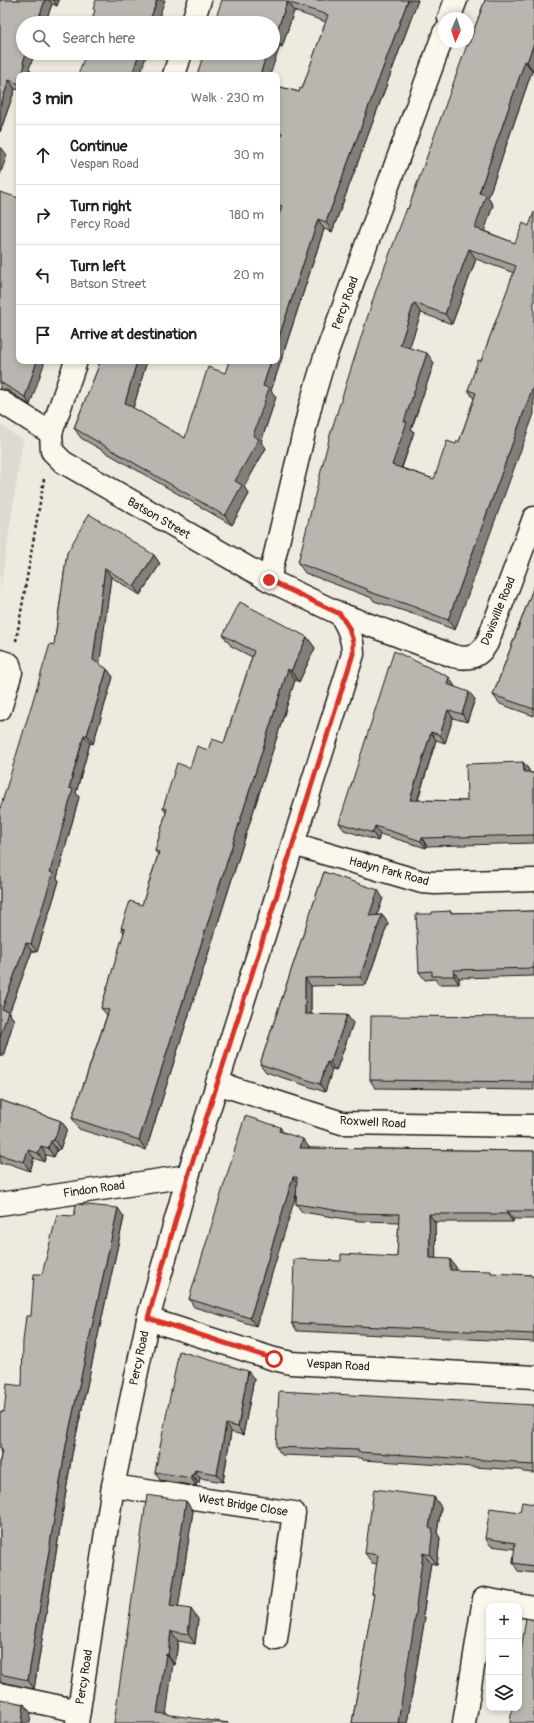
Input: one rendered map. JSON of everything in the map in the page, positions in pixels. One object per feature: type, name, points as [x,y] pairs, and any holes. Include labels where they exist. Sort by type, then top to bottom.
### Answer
[{"type":"street","points":[[194,16],[200,0]]},
{"type":"street","points":[[451,12],[456,0]]},
{"type":"street","name":"Percy Road","points":[[269,580],[308,414],[324,360],[438,48]]},
{"type":"street","points":[[175,72],[179,60]]},
{"type":"street","points":[[56,456],[52,450],[51,433],[75,364]]},
{"type":"street","points":[[0,401],[51,433]]},
{"type":"street","name":"Batson Street","points":[[56,456],[63,462],[102,485],[269,580],[340,614]]},
{"type":"street","name":"Davisville Road","points":[[340,614],[463,659],[478,654],[487,643],[534,518]]},
{"type":"street","name":"Percy Road","points":[[78,1717],[113,1486],[148,1318],[188,1176],[322,748],[353,654],[353,642],[349,628],[340,614]]},
{"type":"street","points":[[0,709],[11,672],[4,663]]},
{"type":"street","name":"Hadyn Park Road","points":[[293,844],[422,882],[435,883],[534,880]]},
{"type":"street","name":"Roxwell Road","points":[[217,1083],[342,1123],[534,1126]]},
{"type":"street","name":"Findon Road","points":[[0,1204],[85,1190],[188,1176]]},
{"type":"street","name":"Vespan Road","points":[[148,1318],[274,1359],[291,1363],[534,1377]]},
{"type":"street","name":"West Bridge Close","points":[[113,1486],[294,1513],[276,1640]]},
{"type":"street","points":[[464,1723],[484,1600],[534,1608]]},
{"type":"street","points":[[0,1694],[78,1717]]},
{"type":"path","points":[[4,663],[19,634],[46,466],[56,456]]},
{"type":"shaded area","points":[[0,425],[23,440],[0,591]]},
{"type":"building","points":[[0,0],[45,0],[39,16],[16,16],[16,60],[24,60],[23,63],[25,64],[23,72],[16,72],[16,83],[9,80],[0,107]]},
{"type":"building","points":[[96,0],[157,0],[151,16],[93,16],[95,10],[93,9]]},
{"type":"building","points":[[222,0],[408,0],[326,222],[318,219],[280,334],[280,212],[282,206],[280,205],[280,139],[282,133],[280,132],[280,87],[299,92],[300,88],[302,89],[328,15],[287,2],[280,22],[280,16],[216,16]]},
{"type":"building","points":[[485,0],[534,0],[534,43],[527,62],[525,61],[479,193],[486,195],[475,228],[515,243],[523,223],[529,226],[534,212],[534,384],[448,620],[367,591],[367,589],[298,563],[330,435],[376,290],[407,208],[408,209],[466,48],[474,48],[474,30]],"holes":[[[469,249],[516,266],[481,361],[478,360],[468,390],[476,393],[459,442],[457,441],[456,444],[447,441],[434,479],[392,465],[407,422],[404,422],[427,353],[400,345],[414,303],[445,314]]]},
{"type":"building","points":[[83,60],[137,60],[133,72],[79,72]]},
{"type":"building","points":[[202,60],[265,60],[261,72],[198,72]]},
{"type":"building","points":[[0,192],[16,197],[16,364],[36,364],[25,397],[0,382]]},
{"type":"building","points":[[99,364],[136,364],[125,403],[185,438],[208,367],[225,373],[228,364],[270,364],[263,386],[269,388],[253,436],[259,439],[235,481],[242,485],[225,516],[74,428]]},
{"type":"building","points":[[89,514],[154,555],[134,587],[105,568],[93,660],[107,669],[87,735],[84,735],[69,788],[73,789],[50,872],[53,873],[31,944],[26,943],[2,1009],[8,1011],[0,1037],[0,809],[50,644],[54,645],[67,553]]},
{"type":"building","points":[[534,586],[534,709],[493,695]]},
{"type":"building","points":[[240,602],[307,637],[291,671],[288,669],[139,1140],[72,1118],[109,1010],[101,1008],[125,929],[121,928],[130,901],[142,905],[159,852],[155,851],[167,809],[163,808],[177,763],[190,768],[197,746],[208,750],[212,739],[224,743],[254,651],[223,635]]},
{"type":"building","points":[[394,651],[449,677],[447,684],[469,692],[462,714],[448,710],[440,735],[431,732],[410,800],[467,801],[466,764],[523,762],[524,772],[534,773],[534,835],[422,838],[421,841],[375,826],[373,833],[339,823]]},
{"type":"building","points":[[324,872],[378,890],[369,916],[382,915],[360,977],[305,978],[305,1014],[347,1015],[330,1063],[327,1062],[320,1084],[260,1064]]},
{"type":"building","points":[[451,911],[451,913],[534,911],[534,968],[453,970],[454,976],[432,976],[432,971],[419,972],[416,914],[432,914],[432,912]]},
{"type":"building","points":[[371,1016],[534,1017],[534,1082],[370,1080]]},
{"type":"building","points":[[0,1100],[61,1121],[54,1140],[51,1141],[48,1148],[41,1146],[38,1153],[28,1150],[24,1162],[0,1155]]},
{"type":"building","points":[[245,1116],[280,1127],[279,1131],[303,1139],[300,1148],[534,1151],[534,1211],[507,1211],[507,1214],[429,1214],[430,1258],[450,1259],[450,1270],[491,1271],[491,1273],[531,1275],[534,1277],[534,1334],[292,1323],[294,1259],[341,1261],[341,1254],[397,1257],[399,1214],[353,1213],[296,1204],[297,1177],[293,1177],[250,1318],[189,1299]]},
{"type":"building","points":[[76,1204],[118,1208],[66,1445],[28,1680],[0,1674],[0,1461],[2,1448],[0,1448],[0,1412],[4,1412],[7,1384],[22,1386],[23,1341],[26,1316],[31,1316],[34,1274],[42,1274],[57,1215],[74,1216]]},
{"type":"building","points":[[179,1351],[248,1371],[238,1427],[226,1424],[217,1474],[195,1470],[193,1475],[191,1475],[191,1478],[155,1472]]},
{"type":"building","points":[[279,1391],[534,1405],[534,1465],[517,1464],[517,1462],[358,1452],[358,1450],[276,1447]]},
{"type":"building","points":[[374,1489],[434,1497],[429,1528],[433,1528],[430,1555],[423,1553],[417,1607],[398,1723],[352,1723],[374,1594],[372,1594],[378,1555],[365,1553]]},
{"type":"building","points":[[147,1495],[186,1501],[170,1606],[191,1609],[188,1634],[171,1631],[157,1713],[229,1723],[114,1723]]},
{"type":"building","points":[[522,1502],[534,1504],[534,1566],[513,1563],[515,1543],[485,1538],[490,1508],[520,1512]]},
{"type":"building","points":[[526,1618],[534,1620],[534,1723],[510,1723],[512,1711],[522,1711],[522,1644]]},
{"type":"building","points":[[0,1699],[24,1704],[22,1723],[0,1723]]},
{"type":"route","points":[[269,580],[340,614],[349,628],[353,642],[353,654],[322,748],[188,1176],[148,1318],[274,1359]]}]
